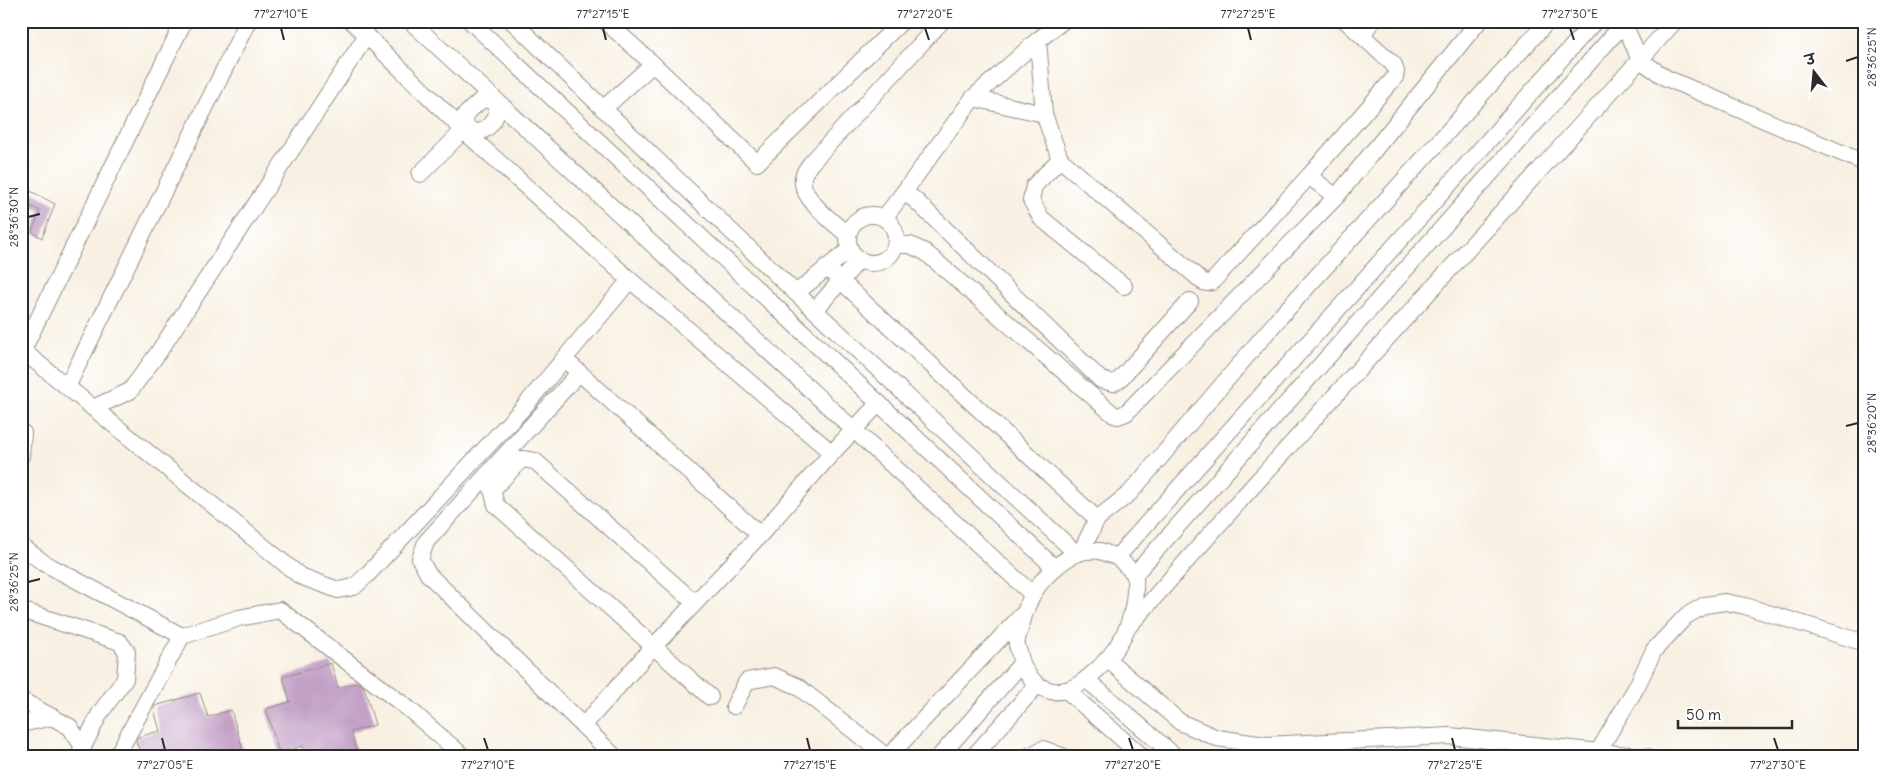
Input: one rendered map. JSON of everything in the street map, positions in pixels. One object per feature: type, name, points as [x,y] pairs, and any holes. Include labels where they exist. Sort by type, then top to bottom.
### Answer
[{"type":"street","points":[[184,21],[22,352],[300,576],[338,590],[354,587],[523,408],[630,280]]},
{"type":"street","points":[[66,387],[248,21]]},
{"type":"street","points":[[352,21],[464,129],[630,280],[832,453]]},
{"type":"street","points":[[410,21],[1032,594]]},
{"type":"street","points":[[470,21],[1055,568]]},
{"type":"street","points":[[512,21],[796,293],[1079,553]]},
{"type":"street","points":[[605,21],[757,163],[902,21]]},
{"type":"street","points":[[815,310],[841,281],[852,248],[850,228],[861,217],[876,215],[884,218],[894,229],[896,245],[892,252],[881,262],[866,263],[852,248],[808,198],[803,187],[803,176],[810,163],[942,21]]},
{"type":"street","points":[[884,218],[973,98],[1038,40],[1063,21]]},
{"type":"street","points":[[1038,40],[1044,114],[1060,159],[1207,283],[1214,280],[1309,176],[1395,77],[1394,65],[1346,21]]},
{"type":"street","points":[[1362,35],[1372,21]]},
{"type":"street","points":[[896,245],[910,245],[925,252],[1114,415],[1118,416],[1126,413],[1336,197],[1480,21]]},
{"type":"street","points":[[1079,553],[1097,519],[1130,493],[1280,317],[1548,21]]},
{"type":"street","points":[[1117,557],[1595,21]]},
{"type":"street","points":[[1129,626],[1136,595],[1135,574],[1117,557],[1100,551],[1079,553],[1070,557],[1042,579],[1032,594],[1016,641],[1021,664],[1027,675],[1036,685],[1052,691],[1066,690],[1087,680],[1119,645],[1129,626],[1244,496],[1675,21]]},
{"type":"street","points":[[1135,574],[1625,23],[1640,60],[1666,78],[1865,163]]},
{"type":"street","points":[[92,408],[130,391],[158,354],[367,35]]},
{"type":"street","points":[[603,109],[653,64]]},
{"type":"street","points":[[563,109],[585,91]]},
{"type":"street","points":[[973,98],[1044,114]]},
{"type":"street","points":[[420,174],[464,129],[465,115],[480,101],[487,99],[496,102]]},
{"type":"street","points":[[1060,159],[1034,186],[1031,200],[1041,218],[1124,286]]},
{"type":"street","points":[[1309,176],[1336,197]]},
{"type":"street","points":[[904,192],[915,200],[1106,383],[1119,380],[1190,301]]},
{"type":"street","points":[[796,293],[852,248]]},
{"type":"street","points":[[826,267],[1097,519]]},
{"type":"street","points":[[566,358],[579,373],[760,535]]},
{"type":"street","points":[[579,373],[426,542],[420,559],[428,574],[616,757]]},
{"type":"street","points":[[583,726],[653,647],[760,535],[878,403]]},
{"type":"street","points":[[21,432],[23,433],[21,456]]},
{"type":"street","points":[[695,603],[535,461],[522,459],[492,490],[496,505],[710,697]]},
{"type":"street","points":[[21,546],[44,563],[182,636]]},
{"type":"street","points":[[1598,752],[1636,688],[1654,650],[1686,616],[1705,605],[1725,602],[1745,606],[1865,643]]},
{"type":"street","points":[[21,610],[120,642],[127,652],[125,678],[100,714],[81,752]]},
{"type":"street","points":[[116,757],[182,636],[239,618],[280,610],[410,710],[464,757]]},
{"type":"street","points":[[734,706],[747,682],[774,676],[797,686],[887,757],[1024,613]]},
{"type":"street","points":[[1107,659],[1180,722],[1217,738],[1265,745],[1450,736],[1647,757]]},
{"type":"street","points":[[939,757],[1021,664]]},
{"type":"street","points":[[1087,680],[1176,757]]},
{"type":"street","points":[[973,757],[1036,685]]},
{"type":"street","points":[[1066,690],[1143,757]]},
{"type":"street","points":[[21,700],[70,727],[81,752]]},
{"type":"street","points":[[21,724],[53,717]]},
{"type":"street","points":[[1027,757],[1043,749],[1064,757]]},
{"type":"building","points":[[21,186],[55,204],[42,238],[32,232],[40,211],[21,202]]},
{"type":"building","points":[[331,663],[338,688],[357,682],[364,687],[375,725],[351,732],[358,757],[306,757],[303,746],[279,753],[266,709],[290,702],[283,677]]},
{"type":"building","points":[[200,693],[208,717],[231,710],[244,754],[235,757],[152,757],[150,750],[140,753],[136,741],[138,737],[160,731],[154,709],[155,706]]}]
